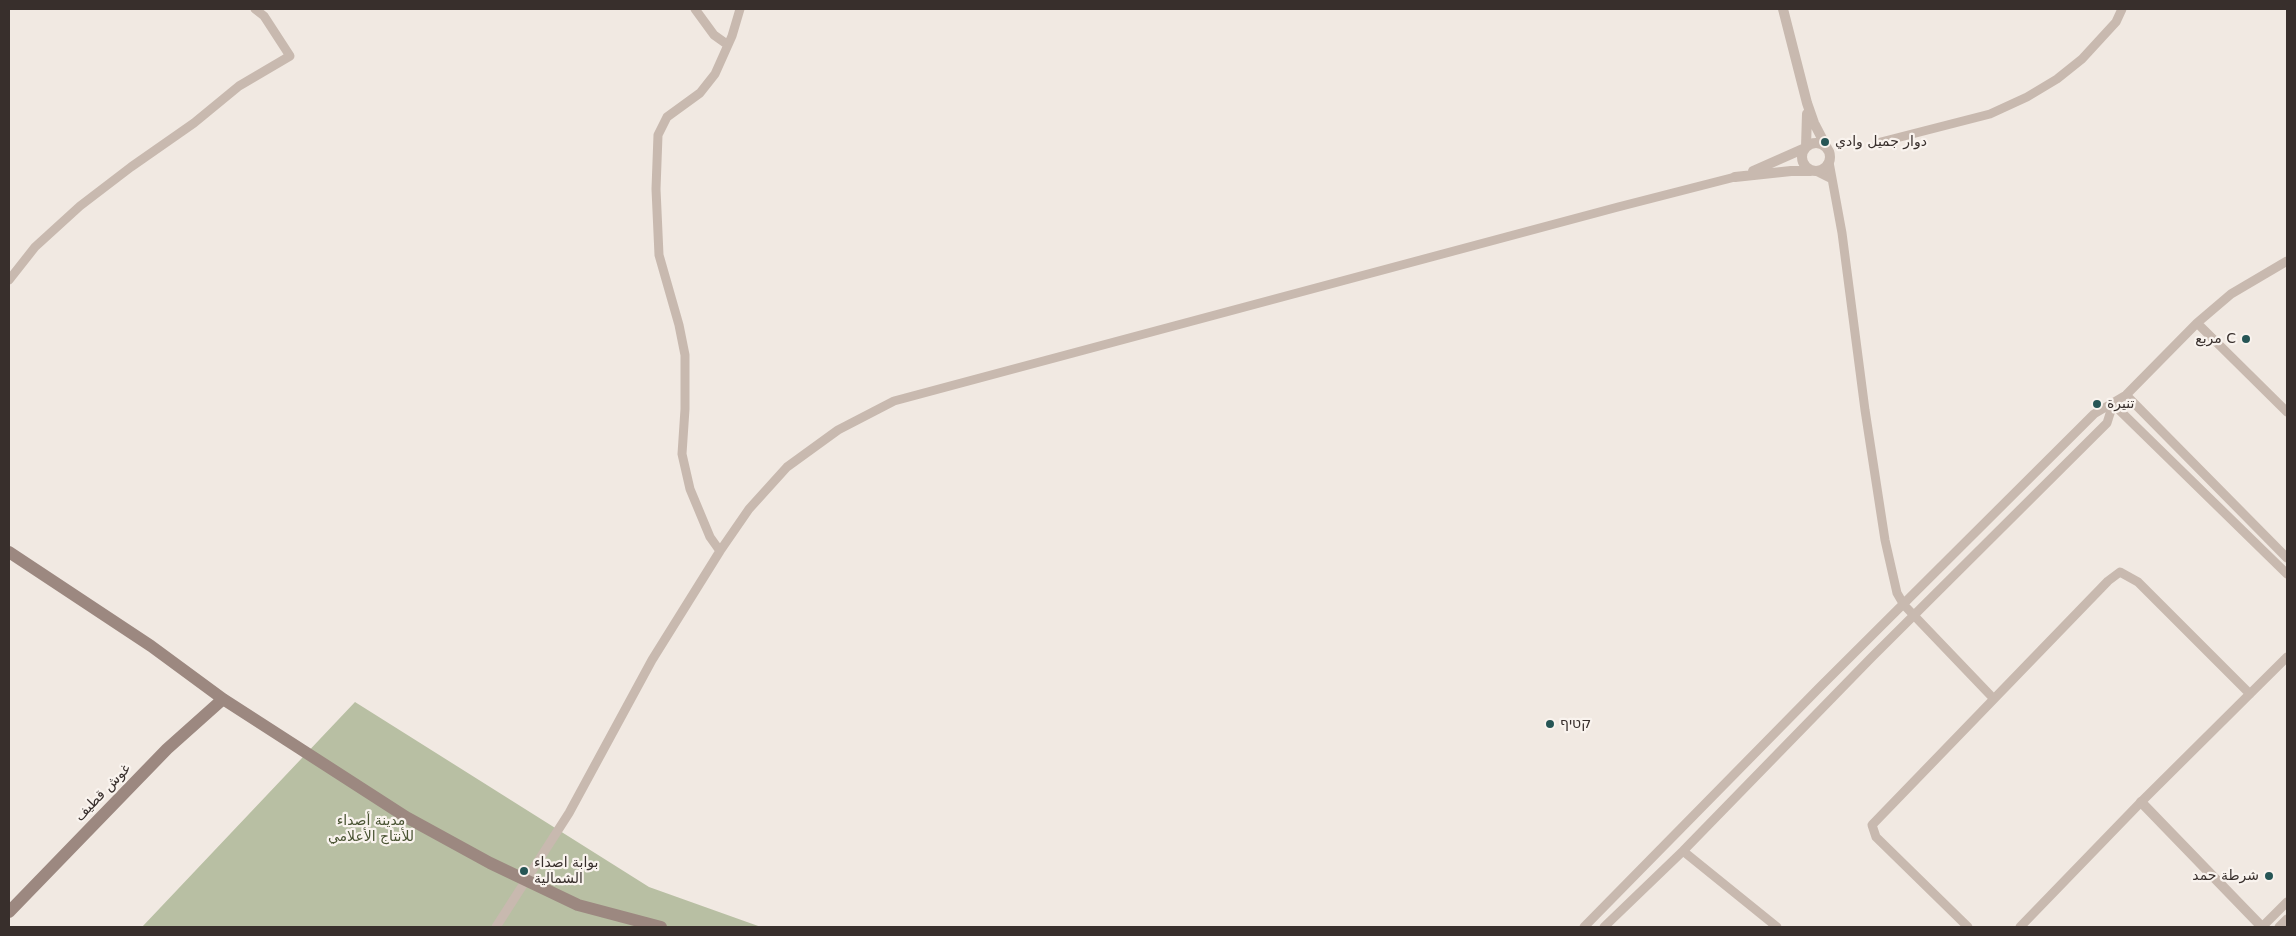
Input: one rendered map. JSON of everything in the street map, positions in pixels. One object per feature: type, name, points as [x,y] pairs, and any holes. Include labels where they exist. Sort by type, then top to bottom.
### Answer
[{"type":"main road","points":[[9,552],[151,646],[223,699],[406,817],[490,863],[578,904],[662,927]]},
{"type":"main road","name":"غوش قطيف","points":[[9,912],[167,749],[223,699]]},
{"type":"street","points":[[9,280],[35,246],[80,206],[131,167],[194,123],[239,86],[290,56],[266,12],[255,9]]},
{"type":"street","points":[[695,9],[714,35],[728,45]]},
{"type":"street","points":[[720,551],[710,537],[690,490],[682,454],[685,409],[685,355],[679,325],[659,255],[656,189],[658,135],[662,126],[667,117],[700,93],[714,74],[728,45],[740,9]]},
{"type":"street","points":[[1783,9],[1807,103],[1814,123],[1830,155],[1829,162],[1842,233],[1885,540],[1897,593],[1904,605],[1916,615],[1993,698]]},
{"type":"street","points":[[1877,143],[1990,114],[2027,97],[2058,79],[2082,59],[2116,22],[2122,9]]},
{"type":"street","points":[[1807,103],[1805,148],[1802,161],[1814,171],[1832,179]]},
{"type":"street","points":[[496,927],[569,813],[652,660],[720,551],[749,509],[787,467],[838,430],[894,401],[1735,177],[1771,164],[1817,143],[1827,148]]},
{"type":"street","points":[[1735,177],[1814,171],[1825,168],[1829,162]]},
{"type":"street","points":[[1584,927],[1819,688],[2094,414],[2126,395],[2197,323],[2231,294],[2287,261]]},
{"type":"street","points":[[2197,323],[2287,412]]},
{"type":"street","points":[[2126,395],[2287,558]]},
{"type":"street","points":[[2113,404],[2287,574]]},
{"type":"street","points":[[1604,927],[1683,851],[2107,422],[2113,404]]},
{"type":"street","points":[[1968,927],[1876,837],[1872,825],[2108,581],[2120,572],[2138,582],[2250,694]]},
{"type":"street","points":[[2020,927],[2141,802],[2287,657]]},
{"type":"street","points":[[2141,802],[2262,927],[2287,902]]},
{"type":"street","points":[[1683,851],[1777,927]]},
{"type":"street","points":[[2279,927],[2287,919]]},
{"type":"green space","name":"مدينة أصداء للأنتاج الأعلامي","points":[[355,702],[649,887],[761,927],[142,927]]},
{"type":"place","name":"دوار جميل وادي","points":[[1825,142]]},
{"type":"place","name":"مربع C","points":[[2246,339]]},
{"type":"place","name":"تنيرة","points":[[2097,404]]},
{"type":"place","name":"קטיף","points":[[1550,724]]},
{"type":"place","name":"بوابة اصداء الشمالية","points":[[524,871]]},
{"type":"place","name":"شرطة حمد","points":[[2269,876]]}]
